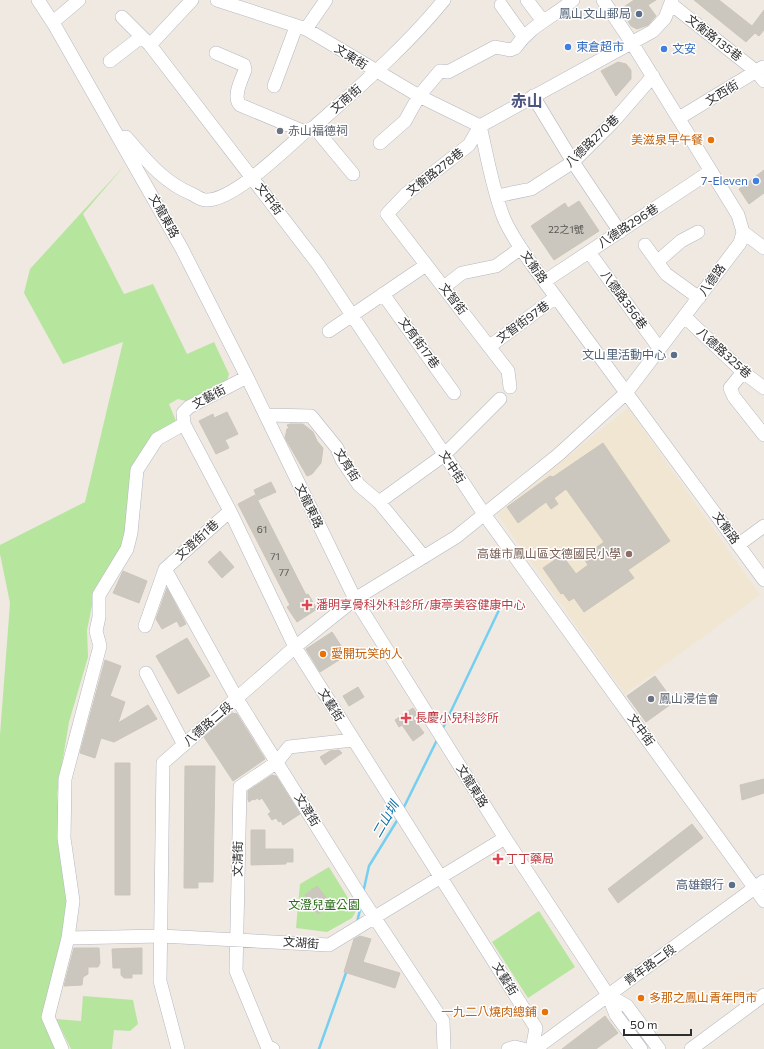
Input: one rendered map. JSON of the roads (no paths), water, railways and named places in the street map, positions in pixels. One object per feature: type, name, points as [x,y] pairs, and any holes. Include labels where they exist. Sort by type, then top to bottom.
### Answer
[{"type":"street","name":"文龍東路","points":[[38,0],[53,22],[182,249],[266,415],[354,599],[505,838],[608,995],[616,1015],[641,1049]]},
{"type":"street","points":[[53,22],[79,0]]},
{"type":"street","points":[[110,61],[146,41],[192,0]]},
{"type":"street","name":"文東街","points":[[217,0],[234,3],[301,28],[419,96],[480,126]]},
{"type":"street","points":[[274,86],[301,28],[326,0]]},
{"type":"street","name":"文南街","points":[[107,116],[159,175],[180,189],[204,200],[216,199],[238,188],[252,177],[376,72],[429,18],[444,0]]},
{"type":"street","points":[[527,0],[542,20]]},
{"type":"street","points":[[380,143],[405,121],[419,96],[440,71],[448,72],[495,47],[510,50],[515,48],[523,36],[542,20],[562,9],[573,0]]},
{"type":"street","points":[[603,0],[632,43],[738,215],[743,232],[764,248]]},
{"type":"street","points":[[480,126],[632,43],[659,26],[672,2]]},
{"type":"street","name":"文衡路135巷","points":[[672,2],[762,73]]},
{"type":"street","points":[[501,5],[523,36]]},
{"type":"street","name":"文中街","points":[[122,17],[146,41],[318,264],[484,514],[760,884],[764,901]]},
{"type":"street","points":[[216,53],[244,66],[245,70],[236,95],[237,102],[310,129],[353,174]]},
{"type":"street","name":"文西街","points":[[679,118],[762,73]]},
{"type":"street","name":"八德路270巷","points":[[497,196],[530,189],[573,162],[613,122],[652,76]]},
{"type":"street","points":[[533,96],[573,162],[620,232]]},
{"type":"street","name":"文衡路","points":[[480,126],[503,216],[521,248],[764,580]]},
{"type":"street","name":"文衡路278巷","points":[[387,214],[406,194],[469,145],[480,126]]},
{"type":"street","name":"八德路296巷","points":[[545,281],[711,171]]},
{"type":"street","name":"文智街","points":[[387,214],[508,371],[510,387]]},
{"type":"street","points":[[657,262],[681,242],[698,232]]},
{"type":"street","name":"八德路","points":[[484,514],[558,455],[626,393],[740,243],[743,232]]},
{"type":"street","points":[[645,245],[666,274],[699,298]]},
{"type":"street","points":[[444,288],[462,274],[496,266],[521,248]]},
{"type":"street","name":"八德路356巷","points":[[589,252],[659,348]]},
{"type":"street","points":[[329,331],[426,265]]},
{"type":"street","name":"文育街17巷","points":[[383,294],[454,393]]},
{"type":"street","name":"文智街97巷","points":[[490,346],[556,297]]},
{"type":"street","name":"八德路325巷","points":[[685,317],[743,372],[764,388]]},
{"type":"street","points":[[743,372],[730,388],[734,397],[764,435]]},
{"type":"street","name":"文藝街","points":[[247,377],[189,407],[183,413],[184,424],[230,511],[295,647],[401,817],[536,1028],[532,1049]]},
{"type":"street","points":[[379,502],[444,455],[500,399]]},
{"type":"street","name":"文育街","points":[[266,415],[311,416],[337,448],[342,460],[359,485],[379,502],[424,557]]},
{"type":"street","points":[[62,1049],[48,1017],[68,938],[73,901],[64,838],[65,779],[100,646],[96,631],[99,617],[99,596],[127,549],[132,533],[137,470],[157,439],[184,424]]},
{"type":"street","name":"文澄街1巷","points":[[165,569],[230,511]]},
{"type":"street","name":"八德路二段","points":[[178,1049],[160,981],[163,763],[295,647],[354,599],[456,537],[484,514]]},
{"type":"street","points":[[738,545],[764,526]]},
{"type":"street","points":[[145,626],[165,569]]},
{"type":"street","name":"文澄街","points":[[165,569],[237,699],[362,899],[442,1021],[444,1049]]},
{"type":"street","points":[[146,673],[184,745]]},
{"type":"street","name":"文清街","points":[[273,1049],[267,1046],[236,971],[240,786],[277,762],[289,747],[353,740]]},
{"type":"street","name":"文湖街","points":[[68,938],[161,936],[329,945],[505,838]]},
{"type":"street","name":"青年路二段","points":[[535,1049],[760,884]]},
{"type":"street","points":[[608,995],[627,1006],[659,1049]]},
{"type":"street","points":[[691,1049],[764,995]]},
{"type":"street","points":[[508,1049],[515,1047],[523,1049]]},
{"type":"waterway","name":"二山圳","points":[[442,730],[499,610]]},
{"type":"waterway","name":"二山圳","points":[[403,809],[438,738]]},
{"type":"waterway","name":"二山圳","points":[[363,893],[369,866],[398,819]]},
{"type":"waterway","name":"二山圳","points":[[357,922],[361,906]]},
{"type":"waterway","name":"二山圳","points":[[319,1049],[347,970]]},
{"type":"place","name":"鳳山文山郵局","points":[[639,14]]},
{"type":"place","name":"東倉超市","points":[[568,47]]},
{"type":"place","name":"文安","points":[[664,49]]},
{"type":"place","name":"赤山福德祠","points":[[280,131]]},
{"type":"place","name":"美滋泉早午餐","points":[[711,140]]},
{"type":"place","name":"7-Eleven","points":[[756,181]]},
{"type":"place","name":"文山里活動中心","points":[[674,355]]},
{"type":"place","name":"高雄市鳳山區文德國民小學","points":[[629,554]]},
{"type":"place","name":"潘明享骨科外科診所/康葶美容健康中心","points":[[307,605]]},
{"type":"place","name":"愛開玩笑的人","points":[[323,654]]},
{"type":"place","name":"鳳山浸信會","points":[[651,699]]},
{"type":"place","name":"長慶小兒科診所","points":[[406,718]]},
{"type":"place","name":"丁丁藥局","points":[[498,859]]},
{"type":"place","name":"高雄銀行","points":[[732,885]]},
{"type":"place","name":"多那之鳳山青年門市","points":[[641,998]]},
{"type":"place","name":"一九二八燒肉總鋪","points":[[545,1012]]},
{"type":"district","name":"赤山","points":[[527,101]]},
{"type":"park label","name":"文澄兒童公園","points":[[324,905]]}]
